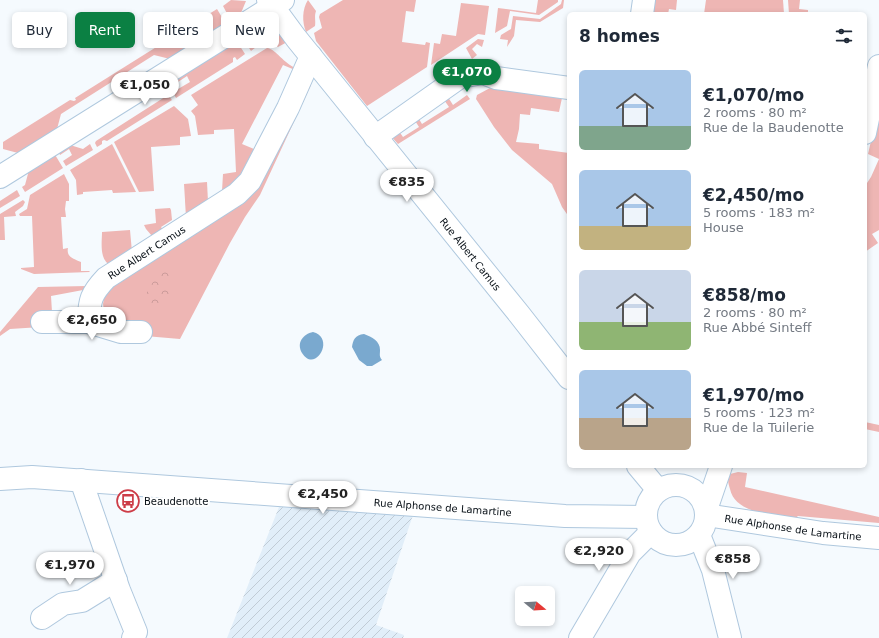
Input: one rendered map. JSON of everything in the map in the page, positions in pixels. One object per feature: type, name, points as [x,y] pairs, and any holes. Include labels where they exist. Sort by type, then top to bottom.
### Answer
[{"type":"street","points":[[642,12],[644,0]]},
{"type":"street","points":[[0,177],[274,2]]},
{"type":"street","name":"Rue Albert Camus","points":[[274,2],[311,56],[567,375]]},
{"type":"street","name":"Rue Albert Camus","points":[[88,322],[91,296],[106,278],[237,194],[250,181],[288,108],[311,56]]},
{"type":"street","points":[[867,123],[879,66]]},
{"type":"street","points":[[375,137],[460,77],[482,74],[496,78],[567,88]]},
{"type":"street","points":[[42,322],[88,322],[121,332],[141,332]]},
{"type":"street","points":[[640,468],[658,490]]},
{"type":"street","points":[[685,486],[710,468]]},
{"type":"street","points":[[706,513],[704,502],[699,495],[692,489],[685,486],[671,485],[658,490],[649,502],[649,524],[658,538],[665,543],[674,545],[692,541],[703,529],[706,513],[720,468]]},
{"type":"street","name":"Rue Alphonse de Lamartine","points":[[0,479],[32,477],[82,480],[566,516],[649,524]]},
{"type":"street","points":[[82,480],[116,580],[136,632],[133,638]]},
{"type":"street","name":"Rue Alphonse de Lamartine","points":[[706,513],[823,533],[879,538]]},
{"type":"street","points":[[580,638],[630,553],[649,524]]},
{"type":"street","points":[[698,535],[713,570],[730,638]]},
{"type":"street","points":[[42,618],[63,604],[82,601],[116,580]]},
{"type":"shaded area","points":[[279,507],[413,515],[376,625],[404,635],[403,638],[227,638]]},
{"type":"green space","points":[[231,0],[246,1],[241,12],[226,12],[223,6]]},
{"type":"green space","points":[[308,0],[316,11],[315,26],[306,32],[303,16]]},
{"type":"green space","points":[[343,0],[416,0],[414,12],[406,11],[402,42],[425,45],[426,42],[430,43],[427,67],[367,106],[316,41],[314,33],[322,28],[319,17],[320,14]]},
{"type":"green space","points":[[538,0],[558,0],[558,2],[539,15],[510,11],[507,26],[495,33],[498,8],[536,13]]},
{"type":"green space","points":[[562,0],[564,0],[563,8],[540,22],[516,20],[514,36],[507,47],[508,40],[500,39],[501,35],[511,29],[513,16],[540,19],[561,4]]},
{"type":"green space","points":[[655,0],[677,0],[676,10],[669,9],[668,12],[653,12]]},
{"type":"green space","points":[[706,0],[783,0],[784,12],[704,12]]},
{"type":"green space","points":[[788,0],[800,0],[799,9],[808,10],[808,12],[789,12]]},
{"type":"green space","points":[[461,3],[489,6],[485,35],[478,34],[431,65],[434,43],[440,44],[442,34],[456,36]]},
{"type":"green space","points":[[217,9],[221,16],[221,27],[213,32],[213,12]]},
{"type":"green space","points":[[279,35],[289,41],[279,46]]},
{"type":"green space","points":[[478,39],[484,40],[482,47],[477,44],[472,49],[477,55],[472,59],[466,48]]},
{"type":"green space","points":[[155,48],[188,48],[170,59],[154,55],[61,114],[57,129],[18,153],[3,149],[3,142],[70,100],[76,100],[75,98]]},
{"type":"green space","points":[[224,48],[241,48],[245,54],[237,60],[235,57],[233,58],[233,62],[176,98],[173,92],[190,82],[187,76],[178,82],[179,77]]},
{"type":"green space","points":[[267,48],[274,51],[296,68],[295,70],[283,65],[242,144],[254,149],[237,181],[222,191],[223,174],[236,172],[234,129],[214,130],[214,134],[198,135],[195,116],[191,111],[198,105],[191,95]]},
{"type":"green space","points":[[308,85],[311,85],[260,195],[230,243],[180,339],[145,336],[109,320],[103,304],[104,298],[110,287],[208,223]]},
{"type":"green space","points":[[490,88],[562,98],[559,112],[531,108],[530,115],[520,114],[516,142],[539,144],[539,149],[567,153],[567,214],[562,207],[552,184],[512,150],[494,127],[476,99],[477,95]]},
{"type":"green space","points":[[446,94],[453,105],[467,95],[470,99],[398,144],[390,135],[396,127],[403,137],[419,127],[412,116],[416,114],[422,124],[449,107],[442,97]]},
{"type":"green space","points":[[168,95],[172,100],[107,141],[102,141],[102,144],[97,147],[95,143],[96,141]]},
{"type":"green space","points":[[174,106],[188,119],[191,136],[180,137],[180,145],[151,147],[154,191],[139,192],[114,142]]},
{"type":"green space","points":[[875,124],[879,124],[879,159],[868,154]]},
{"type":"green space","points":[[90,144],[93,150],[66,166],[63,161],[72,155],[69,149],[60,155],[58,151],[70,145],[83,149]]},
{"type":"green space","points":[[112,144],[136,192],[113,193],[112,190],[83,192],[83,194],[77,195],[76,180],[70,170]]},
{"type":"green space","points":[[54,153],[63,168],[25,192],[22,187],[25,185],[29,170]]},
{"type":"green space","points":[[879,159],[879,230],[872,234],[878,243],[867,251],[867,183]]},
{"type":"green space","points":[[64,174],[69,184],[69,201],[66,201],[66,217],[61,217],[63,249],[68,248],[69,256],[81,262],[81,271],[90,272],[34,274],[21,269],[34,267],[32,216],[20,216],[19,214],[27,209],[30,195]]},
{"type":"green space","points":[[207,182],[208,202],[186,217],[184,184]]},
{"type":"green space","points":[[17,190],[20,196],[0,208],[0,201]]},
{"type":"green space","points":[[23,200],[25,202],[23,206],[15,212],[16,216],[4,217],[5,240],[0,240],[0,214]]},
{"type":"green space","points":[[170,208],[172,220],[161,227],[164,231],[152,236],[144,225],[156,223],[155,209]]},
{"type":"green space","points":[[130,230],[132,252],[110,265],[106,262],[103,255],[102,232]]},
{"type":"green space","points":[[163,265],[177,274],[169,287],[173,290],[160,310],[148,303],[144,297]]},
{"type":"green space","points":[[87,286],[83,290],[51,296],[52,312],[41,327],[10,329],[0,336],[0,332],[38,287]]},
{"type":"green space","points":[[867,422],[879,425],[879,432],[867,429]]},
{"type":"green space","points":[[738,472],[747,473],[745,487],[879,517],[879,523],[798,516],[793,520],[756,512],[739,503],[733,497],[728,477],[730,474]]},
{"type":"water","points":[[313,332],[320,335],[323,341],[323,347],[321,353],[312,359],[307,358],[302,353],[300,349],[300,342],[306,335]]},
{"type":"water","points":[[364,334],[375,340],[380,347],[380,356],[382,360],[372,366],[367,366],[359,360],[352,347],[355,338],[358,335]]},
{"type":"place","name":"Beaudenotte","points":[[128,501]]}]
